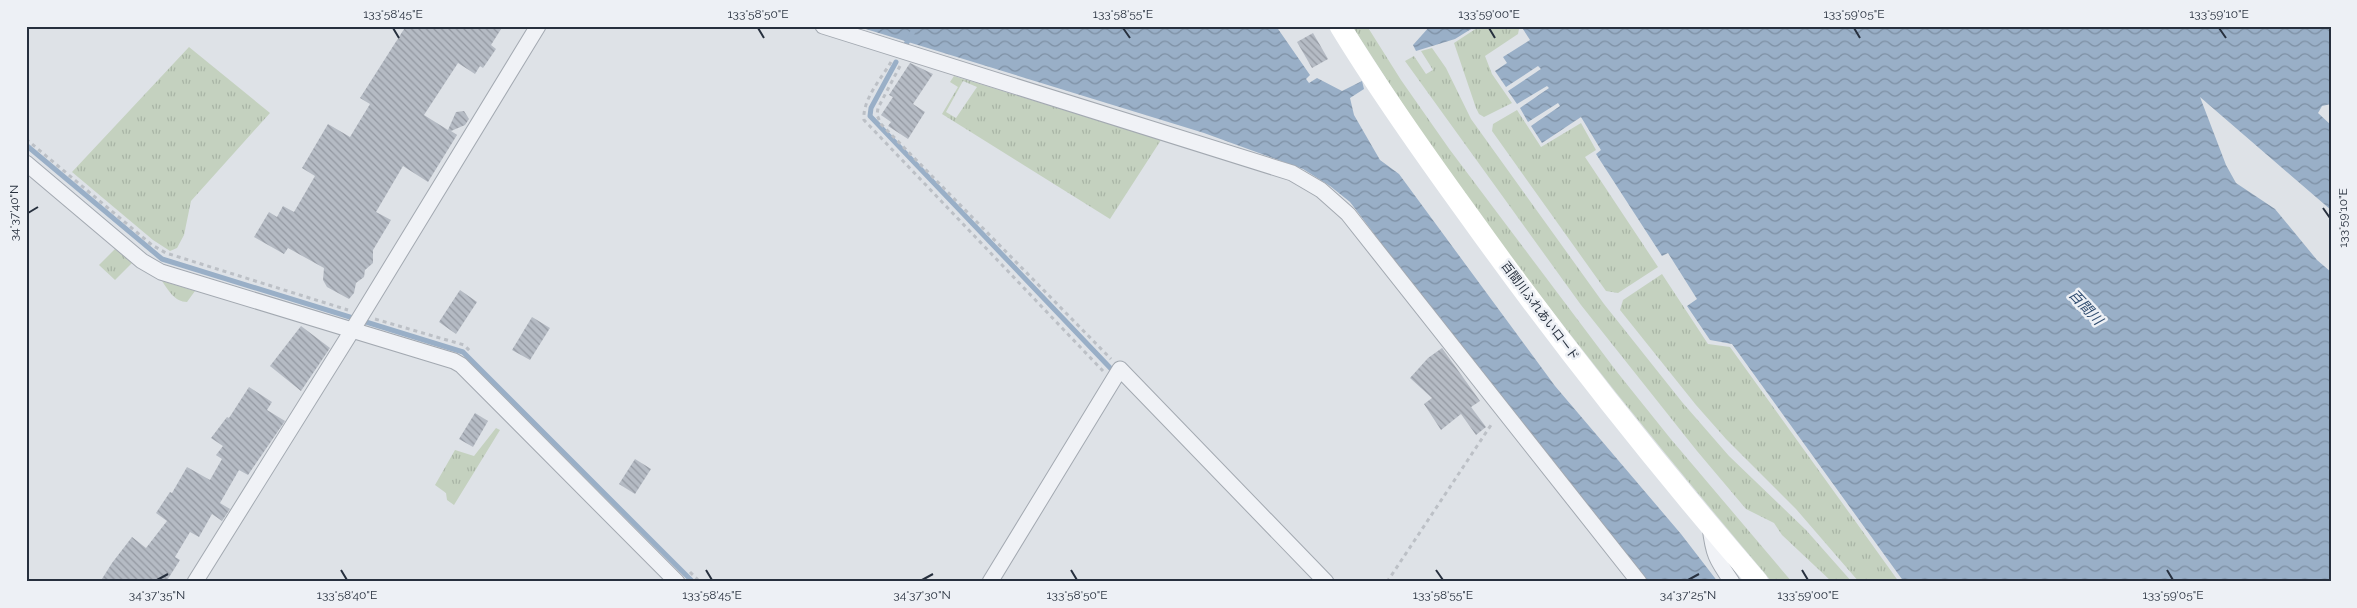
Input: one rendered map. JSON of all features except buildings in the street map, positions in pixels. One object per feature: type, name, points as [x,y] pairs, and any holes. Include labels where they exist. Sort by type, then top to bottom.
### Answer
[{"type":"street","points":[[195,582],[538,26]]},
{"type":"street","points":[[823,26],[1292,174],[1321,190],[1348,214],[1640,582]]},
{"type":"street","name":"百間川ふれあいロード","points":[[1340,26],[1425,155],[1509,271],[1612,407],[1758,582]]},
{"type":"street","points":[[26,163],[142,260],[161,272],[358,320],[454,361],[676,582]]},
{"type":"street","points":[[990,582],[1116,375],[1326,582]]},
{"type":"street","points":[[1710,526],[1712,550],[1732,582]]},
{"type":"path","points":[[904,50],[878,108],[877,115],[881,124],[1116,375]]},
{"type":"path","points":[[904,50],[868,100],[864,112],[864,120],[1116,375]]},
{"type":"path","points":[[26,139],[152,245],[166,253],[358,320]]},
{"type":"path","points":[[1387,582],[1490,425],[1505,413]]},
{"type":"green space","points":[[1352,26],[1367,26],[1401,80],[1450,150],[1617,372],[1670,438],[1792,582],[1772,582],[1585,353],[1512,259],[1461,189],[1413,120]]},
{"type":"green space","points":[[1480,26],[1518,26],[1519,29],[1518,34],[1485,56],[1492,74],[1512,103],[1484,117],[1479,114],[1476,108],[1454,43]]},
{"type":"green space","points":[[189,47],[270,113],[191,201],[184,235],[177,248],[170,251],[153,240],[72,172]]},
{"type":"green space","points":[[1432,48],[1446,68],[1471,119],[1604,304],[1682,402],[1729,456],[1806,530],[1852,582],[1832,582],[1782,535],[1774,523],[1746,509],[1697,451],[1581,305],[1405,61],[1414,56],[1426,74],[1433,70],[1421,51]]},
{"type":"green space","points":[[954,76],[1161,140],[1110,219],[942,114],[958,87],[950,82]],"holes":[[[963,81],[977,87],[956,118],[946,112]]]},
{"type":"green space","points":[[1517,110],[1541,147],[1581,123],[1596,150],[1585,157],[1658,267],[1618,293],[1606,291],[1492,131],[1493,124]]},
{"type":"green space","points":[[115,249],[132,263],[115,280],[99,265]]},
{"type":"green space","points":[[1662,274],[1708,344],[1730,347],[1899,582],[1859,582],[1796,509],[1726,439],[1696,405],[1620,310],[1623,300]]},
{"type":"green space","points":[[162,281],[195,291],[187,302],[179,300],[172,295]]},
{"type":"green space","points":[[496,428],[500,430],[454,505],[447,500],[446,493],[435,485],[455,450],[474,456]]},
{"type":"water","points":[[856,26],[1276,26],[1310,75],[1306,79],[1309,83],[1317,78],[1342,91],[1362,81],[1364,89],[1350,98],[1354,115],[1380,160],[1399,174],[1555,386],[1681,534],[1718,582],[1645,582],[1507,409],[1350,202],[1330,186],[1303,169],[1204,133]]},
{"type":"water","points":[[1430,26],[1476,26],[1455,39],[1416,51],[1413,45]]},
{"type":"water","name":"百間川","points":[[1521,26],[2331,26],[2331,104],[2322,106],[2318,113],[2331,125],[2331,210],[2200,97],[2226,165],[2236,183],[2275,209],[2317,260],[2331,272],[2331,582],[1904,582],[1732,344],[1710,340],[1687,306],[1697,299],[1668,253],[1662,256],[1596,154],[1601,150],[1581,117],[1542,143],[1531,126],[1560,106],[1558,103],[1528,122],[1520,108],[1549,88],[1547,86],[1517,104],[1508,91],[1541,69],[1538,66],[1506,87],[1495,71],[1507,63],[1503,57],[1530,40]]},
{"type":"waterway","points":[[906,44],[916,26]]},
{"type":"waterway","points":[[896,62],[871,108],[870,116],[1116,374]]},
{"type":"waterway","points":[[26,145],[162,259],[463,352],[693,582]]}]
